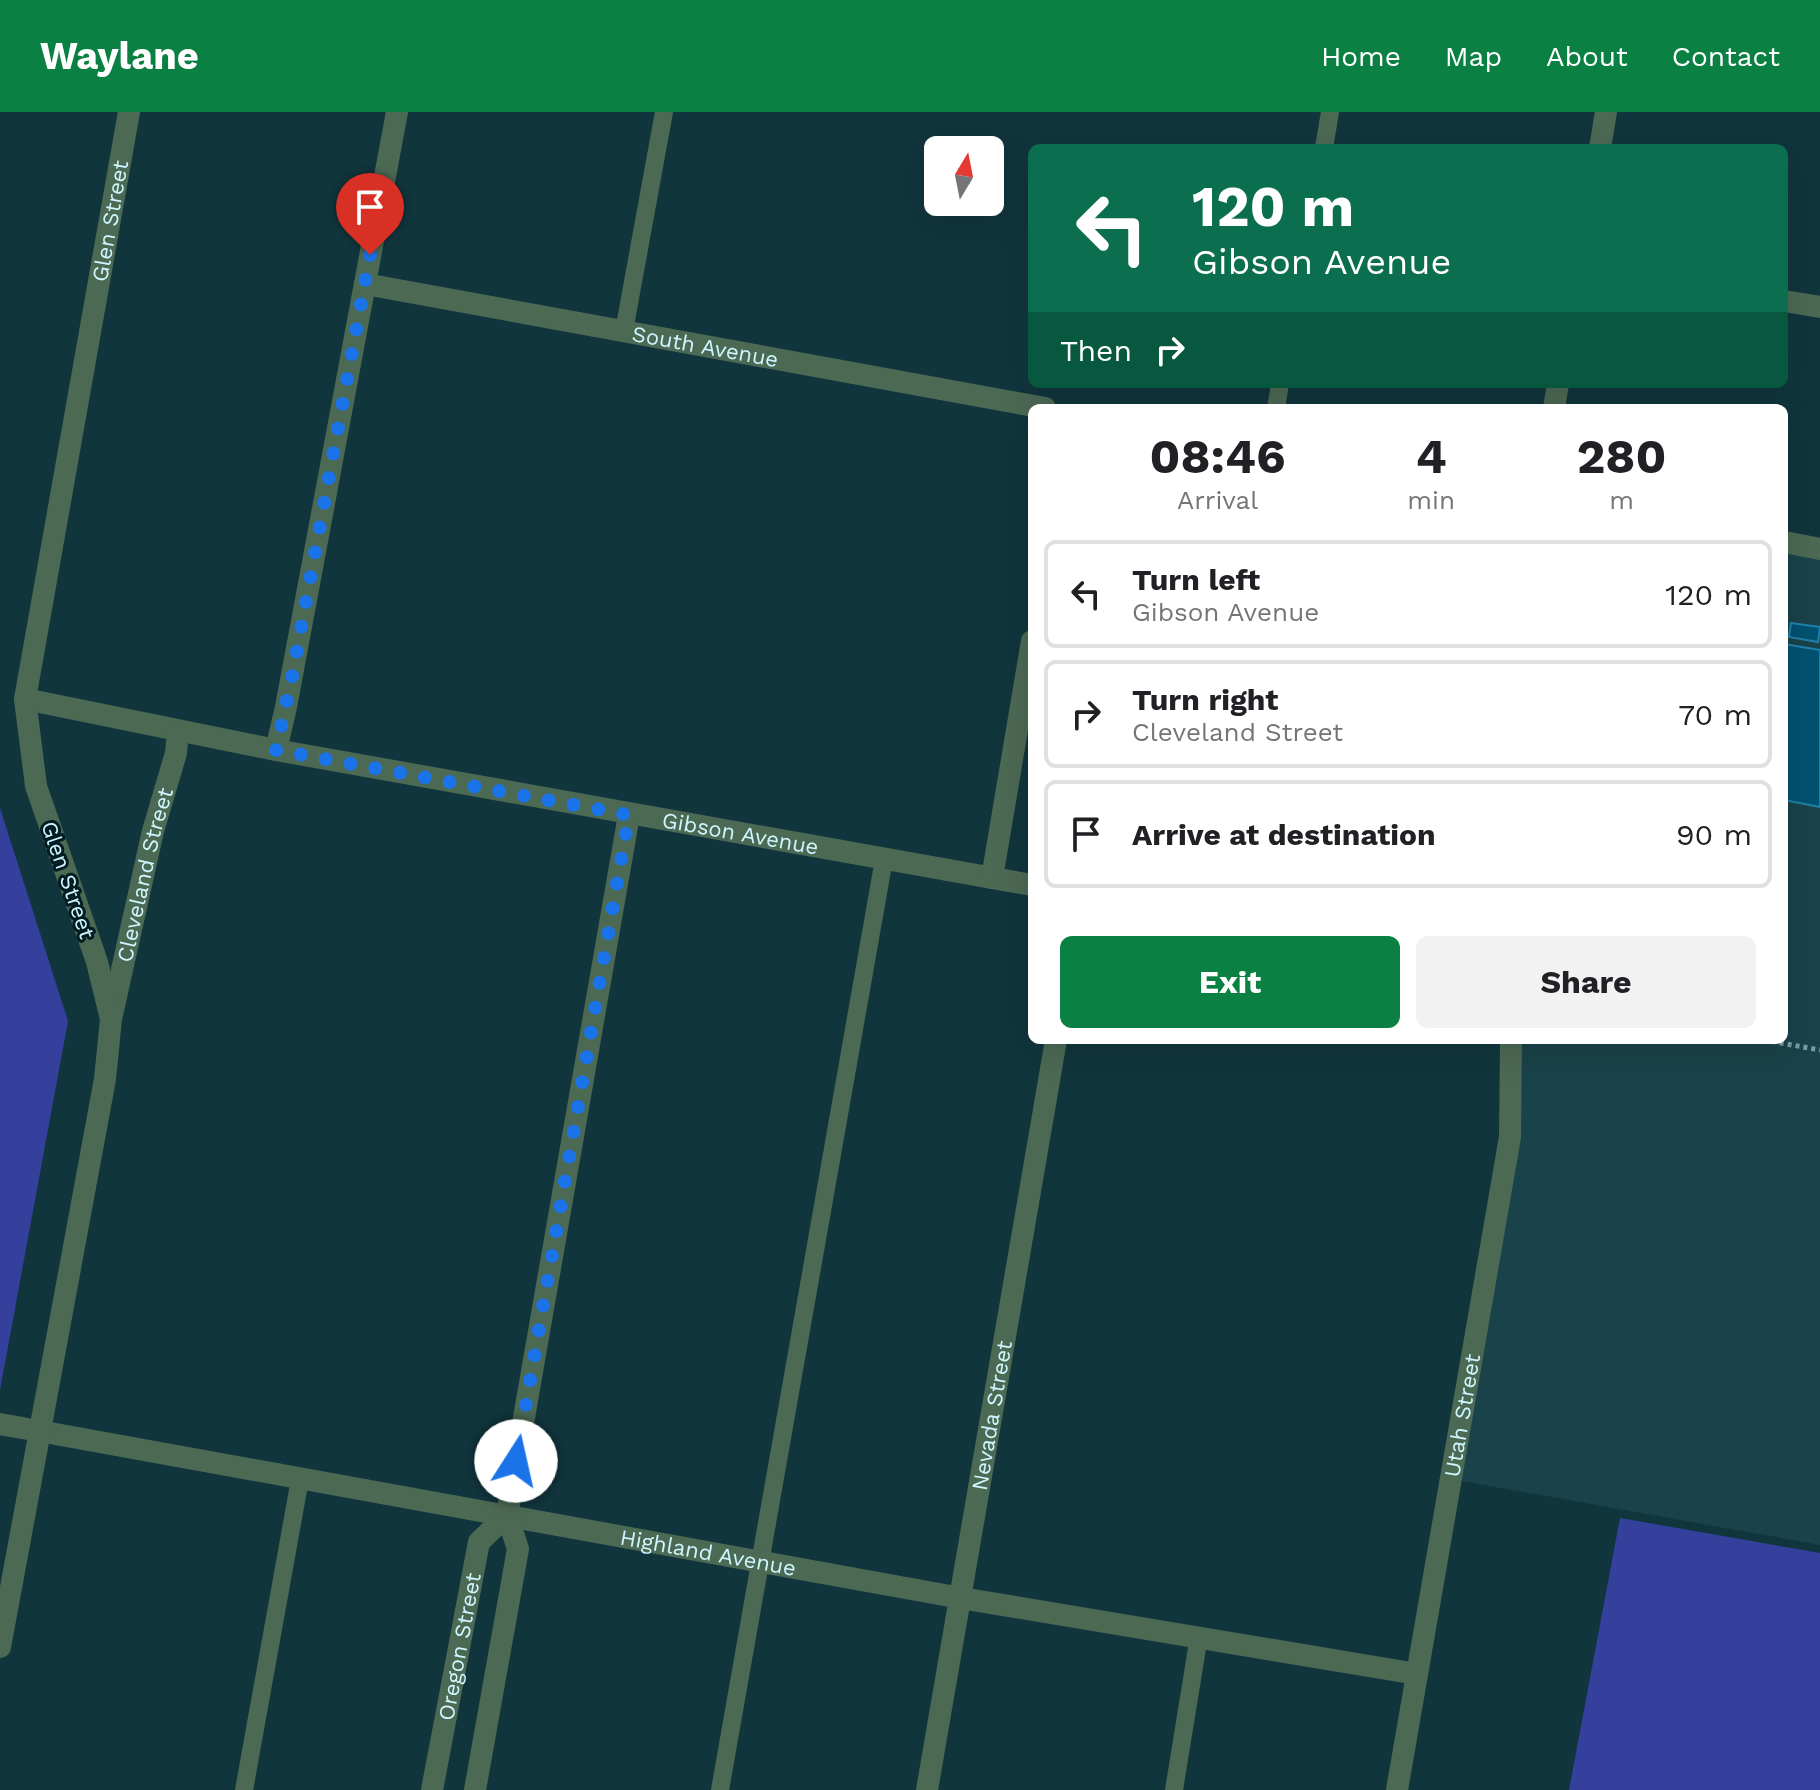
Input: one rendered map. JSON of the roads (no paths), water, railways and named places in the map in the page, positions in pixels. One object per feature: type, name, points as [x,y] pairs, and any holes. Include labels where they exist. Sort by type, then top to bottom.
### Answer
[{"type":"street","name":"Glen Street","points":[[0,1647],[105,1079],[111,1019],[97,962],[36,786],[25,699],[129,112]]},
{"type":"street","points":[[276,750],[397,112]]},
{"type":"street","points":[[1601,144],[1606,112]]},
{"type":"street","name":"South Avenue","points":[[365,284],[1028,405]]},
{"type":"street","points":[[1788,302],[1820,307]]},
{"type":"street","points":[[1788,543],[1820,549]]},
{"type":"street","points":[[992,878],[1028,665]]},
{"type":"street","name":"Gibson Avenue","points":[[25,699],[276,750],[1028,884]]},
{"type":"street","name":"Cleveland Street","points":[[111,1019],[153,831],[176,753],[178,731]]},
{"type":"street","name":"Oregon Street","points":[[475,1790],[518,1549],[507,1515],[629,815]]},
{"type":"street","name":"Nevada Street","points":[[927,1790],[1055,1044]]},
{"type":"street","name":"Utah Street","points":[[1397,1790],[1510,1137],[1511,1044]]},
{"type":"street","name":"Highland Avenue","points":[[0,1424],[961,1598],[1417,1674]]},
{"type":"street","name":"Oregon Street","points":[[432,1790],[479,1542],[507,1515]]},
{"type":"lane","points":[[624,331],[664,112]]},
{"type":"lane","points":[[1325,144],[1330,112]]},
{"type":"lane","points":[[720,1790],[884,859]]},
{"type":"lane","points":[[244,1790],[300,1479]]},
{"type":"lane","points":[[1174,1790],[1199,1636]]}]
